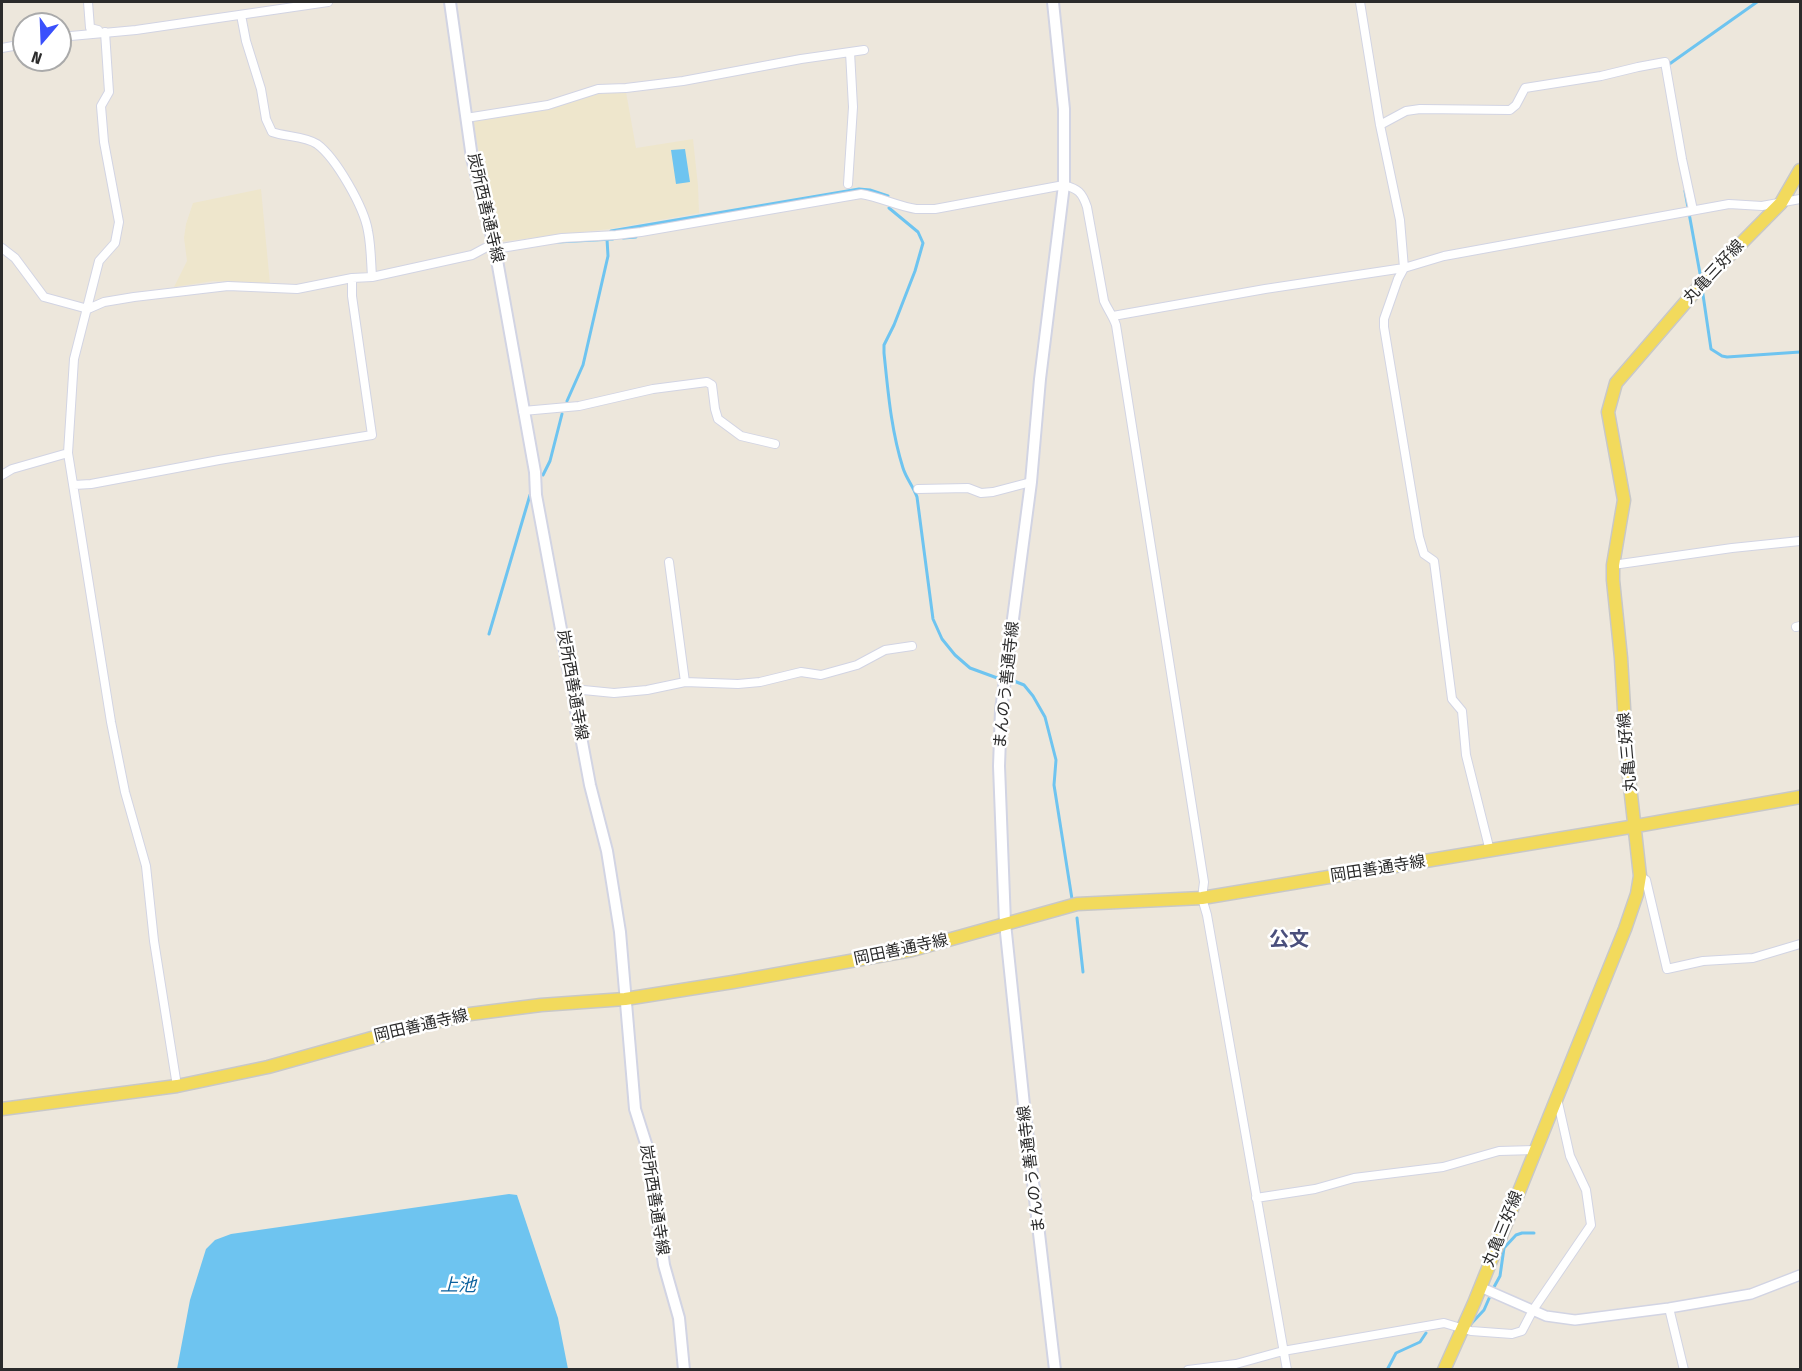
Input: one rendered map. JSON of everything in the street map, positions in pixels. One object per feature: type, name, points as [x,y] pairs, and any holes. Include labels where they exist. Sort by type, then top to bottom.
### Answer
[{"type":"main road","name":"炭所西善通寺線","points":[[450,2],[472,158],[535,472],[536,495],[590,785],[607,851],[620,932],[635,1109],[648,1150],[664,1265],[679,1318],[684,1370]]},
{"type":"main road","name":"まんのう善通寺線","points":[[1053,2],[1064,109],[1064,185],[1040,379],[1031,482],[1001,710],[999,786],[1005,923],[1055,1370]]},
{"type":"main road","name":"丸亀三好線","points":[[1444,1370],[1483,1288],[1535,1150],[1625,929],[1637,894],[1640,876],[1627,759],[1613,565],[1624,500],[1608,412],[1616,383],[1703,282],[1781,203],[1800,170]]},
{"type":"main road","name":"岡田善通寺線","points":[[2,1109],[177,1086],[268,1067],[397,1031],[470,1014],[541,1005],[625,999],[912,950],[1077,903],[1202,898],[1800,797]]},
{"type":"street","points":[[88,2],[90,28],[105,32]]},
{"type":"street","points":[[72,36],[135,30],[328,2]]},
{"type":"street","points":[[1360,2],[1380,125],[1400,220],[1404,268],[1384,319],[1384,327],[1419,537],[1424,554],[1434,561],[1452,699],[1462,711],[1466,755],[1490,851]]},
{"type":"street","points":[[241,15],[246,41],[261,89],[266,119],[272,132],[316,144],[336,165],[365,218],[372,277]]},
{"type":"street","points":[[105,32],[109,92],[101,106],[104,142],[119,222],[115,243],[99,261],[74,359],[68,453],[111,722],[125,792],[146,866],[154,941],[177,1086]]},
{"type":"street","points":[[466,118],[548,105],[598,89],[684,81],[801,59],[864,50]]},
{"type":"street","points":[[848,184],[853,107],[850,52]]},
{"type":"street","points":[[1380,125],[1406,111],[1420,109],[1510,110],[1516,105],[1525,88],[1601,76],[1665,62],[1693,210]]},
{"type":"street","points":[[2,248],[15,258],[44,297],[88,309],[104,302],[134,297],[228,286],[297,289],[351,278],[372,277],[490,249],[562,238],[641,232],[861,194],[876,196],[917,209],[935,209],[1064,185],[1077,189],[1087,207],[1104,301],[1113,316],[1204,882],[1202,898],[1228,1028],[1287,1370]]},
{"type":"street","points":[[1113,316],[1265,289],[1404,268],[1444,256],[1693,210],[1729,204],[1762,206],[1800,199]]},
{"type":"street","points":[[74,485],[91,484],[372,435],[351,278]]},
{"type":"street","points":[[523,411],[579,406],[653,389],[707,382],[712,385],[718,419],[741,436],[775,444]]},
{"type":"street","points":[[2,475],[12,469],[68,453]]},
{"type":"street","points":[[918,489],[968,488],[981,493],[1031,482]]},
{"type":"street","points":[[1613,565],[1800,541]]},
{"type":"street","points":[[669,562],[685,682]]},
{"type":"street","points":[[573,689],[614,693],[647,690],[685,682],[738,684],[760,682],[801,672],[821,675],[856,665],[885,651],[912,646]]},
{"type":"street","points":[[1640,876],[1646,880],[1666,969],[1703,961],[1753,958],[1800,944]]},
{"type":"street","points":[[1188,1370],[1236,1364],[1283,1351],[1444,1323],[1462,1330],[1512,1334],[1522,1331],[1533,1310],[1591,1225],[1586,1190],[1570,1156],[1557,1097]]},
{"type":"street","points":[[1256,1198],[1315,1188],[1354,1178],[1443,1167],[1499,1151],[1535,1150]]},
{"type":"street","points":[[1483,1288],[1546,1316],[1575,1320],[1669,1308],[1751,1294],[1800,1275]]},
{"type":"street","points":[[1669,1308],[1684,1370]]},
{"type":"shaded area","points":[[626,92],[636,148],[693,139],[699,213],[609,229],[498,242],[472,119],[552,107],[600,93]]},
{"type":"shaded area","points":[[261,189],[270,284],[213,281],[174,287],[187,261],[184,238],[193,203]]},
{"type":"water","points":[[685,149],[690,182],[676,184],[671,150]]},
{"type":"water","name":"上池","points":[[509,1194],[517,1195],[558,1318],[568,1369],[177,1369],[190,1300],[206,1249],[215,1240],[231,1234]]},
{"type":"waterway","points":[[1668,65],[1757,2]]},
{"type":"waterway","points":[[611,231],[859,189],[888,196]]},
{"type":"waterway","points":[[1685,191],[1701,279]]},
{"type":"waterway","points":[[889,208],[918,232],[923,243],[915,271],[884,345],[884,353],[899,454],[904,472],[917,497],[933,619],[942,639],[955,655],[970,668],[1000,679]]},
{"type":"waterway","points":[[623,238],[636,237]]},
{"type":"waterway","points":[[567,401],[583,365],[608,256],[607,239]]},
{"type":"waterway","points":[[557,242],[613,239]]},
{"type":"waterway","points":[[1702,288],[1711,349],[1727,357],[1800,352]]},
{"type":"waterway","points":[[543,475],[550,461],[562,414]]},
{"type":"waterway","points":[[489,634],[530,495]]},
{"type":"waterway","points":[[1014,681],[1024,685],[1045,717],[1056,760],[1054,785],[1072,899]]},
{"type":"waterway","points":[[1077,918],[1083,972]]},
{"type":"waterway","points":[[1469,1326],[1484,1310],[1500,1276],[1504,1248],[1516,1235],[1534,1233]]},
{"type":"waterway","points":[[1387,1370],[1396,1353],[1420,1342],[1426,1333]]},
{"type":"district","name":"公文","points":[[1289,940]]}]
